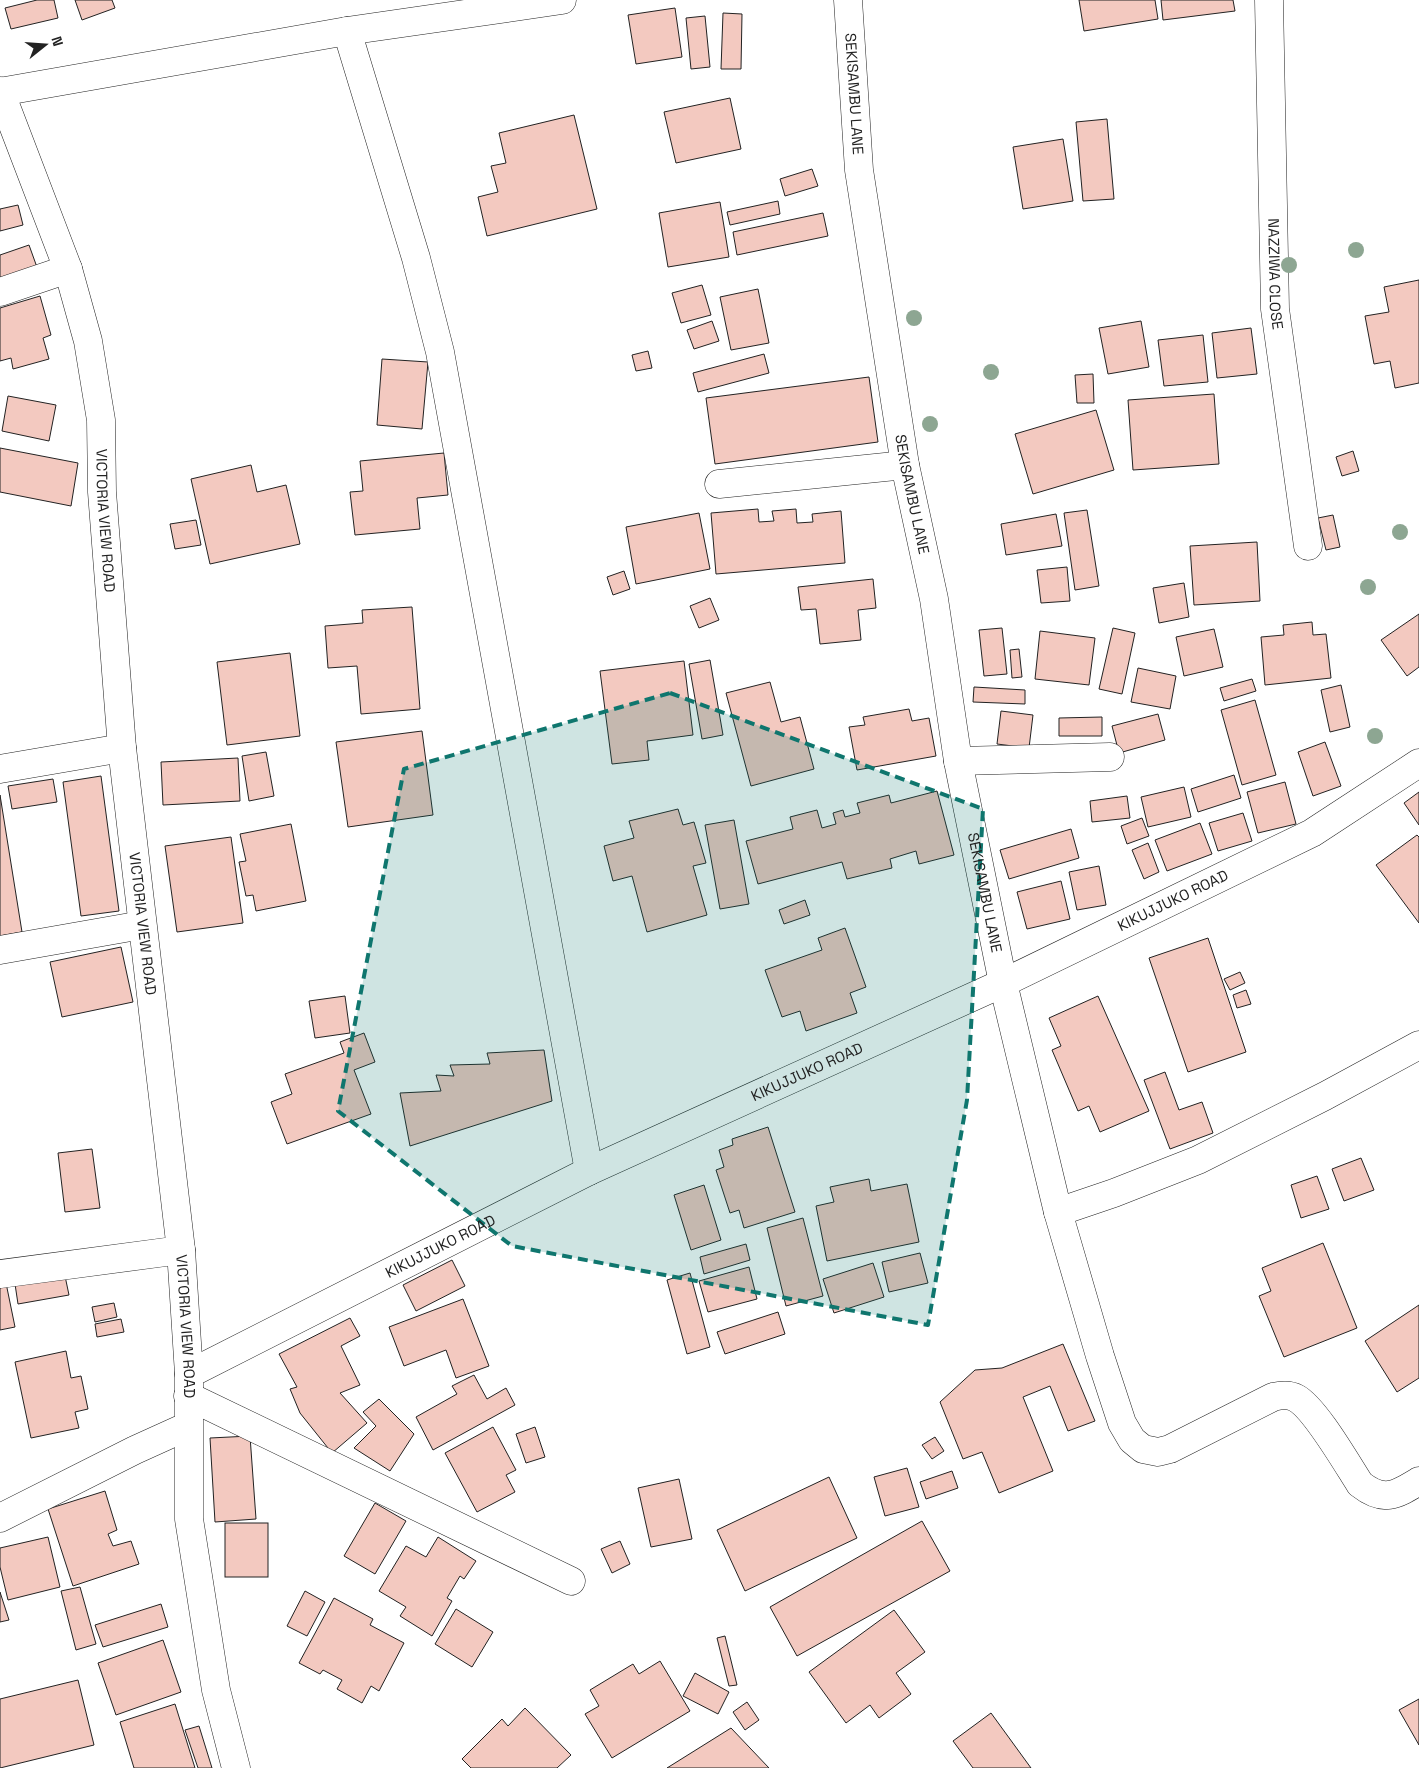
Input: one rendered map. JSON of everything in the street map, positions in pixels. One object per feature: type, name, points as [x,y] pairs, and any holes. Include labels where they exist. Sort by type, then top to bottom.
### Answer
[{"type":"street","points":[[0,92],[347,31],[562,0]]},
{"type":"street","name":"SEKISAMBU LANE","points":[[848,0],[859,170],[905,465],[934,599],[958,761],[1003,983],[1058,1212],[1100,1356],[1122,1423],[1132,1440],[1143,1449],[1158,1452],[1170,1449],[1273,1397],[1282,1395],[1294,1397],[1309,1409],[1360,1484],[1368,1490],[1386,1496],[1397,1494],[1419,1481]]},
{"type":"street","name":"NAZZIWA CLOSE","points":[[1269,0],[1275,309],[1308,546]]},
{"type":"street","points":[[347,31],[416,258],[440,352],[590,1171]]},
{"type":"street","name":"VICTORIA VIEW ROAD","points":[[0,92],[68,269],[88,342],[100,420],[102,492],[122,748],[181,1250],[188,1385],[189,1519],[216,1690],[236,1768]]},
{"type":"street","points":[[0,292],[68,269]]},
{"type":"street","points":[[719,484],[905,465]]},
{"type":"street","points":[[0,770],[122,748]]},
{"type":"street","points":[[958,761],[1110,757]]},
{"type":"street","name":"KIKUJJUKO ROAD","points":[[188,1385],[590,1171],[1003,983],[1312,833],[1419,763]]},
{"type":"street","points":[[0,950],[142,925]]},
{"type":"street","points":[[1058,1212],[1114,1193],[1198,1160],[1325,1096],[1419,1045]]},
{"type":"street","points":[[0,1274],[181,1250]]},
{"type":"street","points":[[188,1385],[571,1581]]},
{"type":"street","points":[[0,1518],[135,1450],[188,1426]]},
{"type":"highlighted area","points":[[670,693],[983,809],[967,1100],[928,1325],[512,1246],[338,1111],[404,769]]},
{"type":"building","points":[[37,0],[54,0],[58,18],[11,29],[5,8]]},
{"type":"building","points":[[75,0],[112,0],[115,8],[82,20]]},
{"type":"building","points":[[1079,0],[1155,0],[1158,19],[1084,31]]},
{"type":"building","points":[[1161,0],[1233,0],[1235,11],[1163,20]]},
{"type":"building","points":[[675,8],[682,57],[636,64],[628,15]]},
{"type":"building","points":[[723,13],[742,14],[741,69],[721,69]]},
{"type":"building","points":[[705,16],[710,67],[691,69],[686,18]]},
{"type":"building","points":[[730,98],[741,149],[676,163],[664,112]]},
{"type":"building","points":[[574,115],[597,209],[487,236],[478,197],[498,192],[491,166],[506,163],[499,133]]},
{"type":"building","points":[[1107,119],[1114,199],[1083,201],[1076,122]]},
{"type":"building","points":[[1063,139],[1073,201],[1023,209],[1013,147]]},
{"type":"building","points":[[812,169],[818,186],[785,196],[780,179]]},
{"type":"building","points":[[778,201],[780,214],[730,225],[727,212]]},
{"type":"building","points":[[720,202],[729,257],[668,267],[659,213]]},
{"type":"building","points":[[18,205],[23,225],[0,231],[0,209]]},
{"type":"building","points":[[823,213],[828,236],[737,255],[733,232]]},
{"type":"building","points":[[29,245],[38,270],[0,282],[0,255]]},
{"type":"building","points":[[1419,280],[1419,383],[1395,388],[1390,361],[1374,364],[1365,316],[1389,312],[1384,287]]},
{"type":"building","points":[[702,285],[711,315],[681,323],[672,293]]},
{"type":"building","points":[[758,289],[769,343],[731,350],[720,297]]},
{"type":"building","points":[[40,296],[51,335],[43,338],[49,359],[13,369],[11,358],[0,361],[0,308]]},
{"type":"building","points":[[712,321],[719,341],[694,349],[687,330]]},
{"type":"building","points":[[1141,321],[1149,367],[1108,374],[1099,328]]},
{"type":"building","points":[[1251,328],[1257,374],[1217,378],[1212,333]]},
{"type":"building","points":[[1203,335],[1208,382],[1164,386],[1158,340]]},
{"type":"building","points":[[648,351],[652,368],[636,371],[632,355]]},
{"type":"building","points":[[764,354],[769,373],[698,392],[693,373]]},
{"type":"building","points":[[382,359],[428,362],[422,429],[377,425]]},
{"type":"building","points":[[1093,374],[1094,403],[1077,403],[1075,375]]},
{"type":"building","points":[[869,377],[878,442],[715,464],[706,398]]},
{"type":"building","points":[[1214,394],[1219,464],[1133,470],[1128,400]]},
{"type":"building","points":[[8,396],[56,405],[49,441],[2,431]]},
{"type":"building","points":[[1096,410],[1114,470],[1033,494],[1015,434]]},
{"type":"building","points":[[0,448],[78,463],[71,506],[0,492]]},
{"type":"building","points":[[1353,451],[1359,471],[1342,476],[1336,457]]},
{"type":"building","points":[[444,453],[448,495],[417,498],[420,529],[355,535],[350,492],[363,491],[360,461]]},
{"type":"building","points":[[251,465],[257,492],[286,485],[300,544],[210,564],[191,479]]},
{"type":"building","points":[[758,509],[759,522],[774,521],[772,511],[796,509],[797,523],[813,522],[812,514],[841,511],[845,563],[716,574],[711,513]]},
{"type":"building","points":[[1087,510],[1099,586],[1075,590],[1064,513]]},
{"type":"building","points":[[699,513],[710,569],[636,584],[626,527]]},
{"type":"building","points":[[1056,514],[1062,546],[1006,555],[1001,524]]},
{"type":"building","points":[[1333,515],[1340,547],[1326,550],[1318,518]]},
{"type":"building","points":[[196,520],[201,545],[175,549],[170,524]]},
{"type":"building","points":[[1257,542],[1260,601],[1194,605],[1190,546]]},
{"type":"building","points":[[1067,567],[1070,601],[1041,603],[1037,570]]},
{"type":"building","points":[[624,571],[630,589],[613,595],[607,577]]},
{"type":"building","points":[[873,579],[876,608],[858,610],[861,640],[820,644],[816,609],[801,610],[798,587]]},
{"type":"building","points":[[1184,583],[1189,617],[1159,623],[1153,588]]},
{"type":"building","points":[[710,598],[719,620],[699,628],[690,606]]},
{"type":"building","points":[[412,607],[420,709],[361,714],[357,666],[328,668],[325,626],[363,623],[362,610]]},
{"type":"building","points":[[1419,614],[1419,667],[1407,676],[1381,640]]},
{"type":"building","points":[[1312,622],[1313,635],[1326,634],[1331,678],[1265,685],[1261,637],[1284,635],[1283,625]]},
{"type":"building","points":[[1002,628],[1007,674],[984,676],[979,630]]},
{"type":"building","points":[[1113,628],[1135,633],[1122,694],[1099,689]]},
{"type":"building","points":[[1214,629],[1223,667],[1184,676],[1176,637]]},
{"type":"building","points":[[1040,631],[1095,638],[1089,685],[1035,679]]},
{"type":"building","points":[[1019,649],[1022,677],[1012,678],[1010,650]]},
{"type":"building","points":[[290,653],[300,736],[227,745],[217,662]]},
{"type":"building","points":[[710,660],[723,735],[702,739],[689,664]]},
{"type":"building","points":[[684,661],[693,735],[647,741],[649,760],[612,764],[600,671]]},
{"type":"building","points":[[1138,668],[1176,676],[1170,709],[1131,702]]},
{"type":"building","points":[[1252,679],[1256,691],[1224,701],[1220,688]]},
{"type":"building","points":[[770,682],[781,722],[800,717],[814,769],[751,786],[726,693]]},
{"type":"building","points":[[1341,685],[1350,727],[1330,732],[1321,690]]},
{"type":"building","points":[[974,687],[1025,690],[1025,704],[973,702]]},
{"type":"building","points":[[1255,700],[1276,775],[1242,785],[1221,710]]},
{"type":"building","points":[[909,709],[912,721],[929,718],[936,756],[857,770],[849,727],[865,725],[863,717]]},
{"type":"building","points":[[1001,711],[1033,715],[1029,748],[997,744]]},
{"type":"building","points":[[1158,714],[1165,740],[1119,753],[1112,726]]},
{"type":"building","points":[[1102,717],[1102,736],[1059,736],[1059,718]]},
{"type":"building","points":[[422,731],[433,815],[348,827],[336,742]]},
{"type":"building","points":[[1325,742],[1341,786],[1313,796],[1298,752]]},
{"type":"building","points":[[266,752],[274,796],[249,801],[242,756]]},
{"type":"building","points":[[238,758],[240,801],[163,805],[161,762]]},
{"type":"building","points":[[1234,775],[1241,798],[1198,812],[1191,789]]},
{"type":"building","points":[[101,776],[119,911],[81,916],[63,782]]},
{"type":"building","points":[[53,779],[57,802],[12,809],[8,786]]},
{"type":"building","points":[[1285,782],[1296,824],[1258,833],[1247,792]]},
{"type":"building","points":[[1184,787],[1191,817],[1148,827],[1141,797]]},
{"type":"building","points":[[937,791],[954,855],[919,864],[916,851],[890,859],[892,868],[847,879],[842,862],[758,884],[746,841],[793,829],[790,817],[817,810],[822,828],[836,824],[833,813],[843,810],[845,817],[860,813],[857,803],[889,795],[891,803]]},
{"type":"building","points":[[1419,792],[1419,825],[1404,803]]},
{"type":"building","points":[[0,795],[22,932],[0,936]]},
{"type":"building","points":[[1127,796],[1130,818],[1092,822],[1090,801]]},
{"type":"building","points":[[678,809],[683,825],[694,822],[706,863],[693,866],[707,915],[647,932],[632,876],[613,881],[604,846],[634,838],[629,821]]},
{"type":"building","points":[[1243,813],[1252,841],[1218,851],[1209,823]]},
{"type":"building","points":[[1142,818],[1149,836],[1127,844],[1121,826]]},
{"type":"building","points":[[734,820],[749,904],[720,909],[705,825]]},
{"type":"building","points":[[1200,823],[1212,854],[1167,871],[1155,840]]},
{"type":"building","points":[[291,824],[306,901],[256,911],[253,895],[246,896],[239,862],[246,861],[240,834]]},
{"type":"building","points":[[1071,829],[1079,858],[1009,879],[1000,850]]},
{"type":"building","points":[[1417,835],[1419,837],[1419,923],[1376,865]]},
{"type":"building","points":[[231,837],[243,923],[177,932],[165,846]]},
{"type":"building","points":[[1148,843],[1159,872],[1144,879],[1132,850]]},
{"type":"building","points":[[1099,866],[1106,905],[1077,910],[1069,872]]},
{"type":"building","points":[[1061,881],[1070,919],[1027,929],[1017,892]]},
{"type":"building","points":[[805,900],[810,915],[784,924],[779,910]]},
{"type":"building","points":[[845,928],[866,987],[850,993],[857,1013],[806,1031],[800,1011],[782,1017],[765,970],[822,950],[818,938]]},
{"type":"building","points":[[1208,938],[1246,1052],[1188,1072],[1149,958]]},
{"type":"building","points":[[121,947],[133,1002],[62,1017],[50,962]]},
{"type":"building","points":[[1240,972],[1245,983],[1230,990],[1224,979]]},
{"type":"building","points":[[1246,990],[1251,1004],[1237,1008],[1233,995]]},
{"type":"building","points":[[345,996],[350,1033],[315,1038],[309,1001]]},
{"type":"building","points":[[1098,996],[1149,1111],[1100,1132],[1089,1106],[1078,1111],[1052,1050],[1061,1046],[1049,1018]]},
{"type":"building","points":[[364,1033],[375,1062],[354,1070],[371,1114],[287,1144],[271,1102],[292,1094],[285,1074],[344,1053],[340,1042]]},
{"type":"building","points":[[544,1050],[552,1101],[410,1146],[400,1093],[441,1091],[436,1075],[454,1076],[450,1065],[490,1064],[487,1053]]},
{"type":"building","points":[[1165,1072],[1179,1110],[1202,1102],[1213,1133],[1170,1149],[1144,1080]]},
{"type":"building","points":[[768,1127],[795,1212],[744,1228],[739,1210],[730,1213],[716,1170],[724,1167],[719,1150],[733,1145],[732,1139]]},
{"type":"building","points":[[92,1149],[100,1208],[65,1212],[58,1153]]},
{"type":"building","points":[[1361,1158],[1374,1190],[1344,1201],[1332,1169]]},
{"type":"building","points":[[1317,1176],[1329,1209],[1301,1218],[1291,1185]]},
{"type":"building","points":[[869,1179],[871,1191],[907,1184],[919,1242],[827,1261],[816,1206],[834,1202],[830,1187]]},
{"type":"building","points":[[704,1185],[721,1240],[691,1250],[674,1195]]},
{"type":"building","points":[[803,1218],[823,1296],[786,1306],[767,1228]]},
{"type":"building","points":[[1323,1243],[1357,1328],[1284,1357],[1259,1296],[1271,1291],[1262,1268]]},
{"type":"building","points":[[746,1244],[750,1260],[704,1274],[700,1257]]},
{"type":"building","points":[[920,1253],[928,1283],[889,1292],[882,1262]]},
{"type":"building","points":[[452,1260],[465,1286],[416,1311],[403,1285]]},
{"type":"building","points":[[873,1263],[884,1297],[834,1313],[823,1279]]},
{"type":"building","points":[[749,1267],[757,1299],[708,1312],[699,1281]]},
{"type":"building","points":[[690,1273],[710,1347],[687,1354],[667,1280]]},
{"type":"building","points":[[65,1276],[69,1295],[18,1304],[15,1284]]},
{"type":"building","points":[[6,1283],[15,1327],[0,1330],[0,1284]]},
{"type":"building","points":[[463,1299],[489,1366],[456,1378],[446,1350],[404,1366],[389,1327]]},
{"type":"building","points":[[114,1303],[117,1317],[95,1322],[92,1307]]},
{"type":"building","points":[[1419,1305],[1419,1378],[1397,1392],[1365,1341]]},
{"type":"building","points":[[778,1312],[785,1334],[725,1354],[717,1332]]},
{"type":"building","points":[[350,1318],[360,1336],[341,1346],[360,1385],[340,1393],[367,1423],[332,1453],[300,1413],[290,1389],[297,1387],[279,1354]]},
{"type":"building","points":[[121,1319],[124,1332],[97,1337],[95,1324]]},
{"type":"building","points":[[1063,1344],[1095,1421],[1068,1431],[1050,1386],[1023,1397],[1053,1471],[999,1493],[982,1452],[963,1459],[940,1402],[975,1370],[1002,1368]]},
{"type":"building","points":[[66,1351],[71,1378],[81,1376],[88,1409],[75,1412],[79,1428],[31,1438],[15,1362]]},
{"type":"building","points":[[474,1375],[487,1399],[506,1388],[515,1405],[433,1450],[416,1417],[457,1394],[452,1386]]},
{"type":"building","points":[[379,1399],[414,1434],[390,1471],[354,1448],[376,1426],[363,1412]]},
{"type":"building","points":[[493,1427],[516,1470],[506,1475],[515,1492],[477,1512],[445,1453]]},
{"type":"building","points":[[535,1427],[545,1457],[526,1463],[516,1434]]},
{"type":"building","points":[[250,1436],[256,1519],[215,1522],[210,1438]]},
{"type":"building","points":[[935,1437],[944,1451],[932,1459],[922,1445]]},
{"type":"building","points":[[907,1468],[919,1507],[885,1516],[874,1477]]},
{"type":"building","points":[[952,1471],[958,1488],[926,1499],[920,1482]]},
{"type":"building","points":[[829,1477],[857,1538],[745,1591],[717,1530]]},
{"type":"building","points":[[679,1479],[692,1539],[651,1547],[638,1488]]},
{"type":"building","points":[[105,1491],[117,1530],[108,1534],[113,1546],[131,1541],[139,1564],[73,1586],[48,1509]]},
{"type":"building","points":[[375,1503],[406,1521],[375,1574],[344,1556]]},
{"type":"building","points":[[922,1521],[950,1571],[797,1656],[770,1607]]},
{"type":"building","points":[[225,1523],[268,1523],[268,1577],[225,1577]]},
{"type":"building","points":[[48,1537],[60,1587],[8,1600],[0,1567],[0,1548]]},
{"type":"building","points":[[438,1537],[476,1561],[464,1579],[460,1576],[447,1598],[452,1601],[432,1636],[400,1616],[406,1607],[379,1591],[406,1546],[426,1557]]},
{"type":"building","points":[[620,1541],[630,1564],[612,1573],[601,1549]]},
{"type":"building","points":[[80,1587],[96,1644],[76,1650],[61,1591]]},
{"type":"building","points":[[305,1591],[325,1602],[307,1636],[287,1626]]},
{"type":"building","points":[[0,1592],[9,1620],[0,1622]]},
{"type":"building","points":[[334,1598],[373,1619],[370,1625],[404,1643],[379,1691],[371,1686],[362,1703],[337,1689],[342,1680],[323,1670],[320,1674],[299,1663]]},
{"type":"building","points":[[161,1604],[168,1627],[103,1647],[95,1625]]},
{"type":"building","points":[[456,1609],[493,1632],[472,1667],[435,1644]]},
{"type":"building","points":[[894,1610],[925,1652],[896,1673],[911,1694],[879,1718],[870,1705],[846,1723],[809,1672]]},
{"type":"building","points":[[725,1636],[737,1685],[729,1686],[717,1638]]},
{"type":"building","points":[[163,1640],[181,1692],[116,1715],[98,1663]]},
{"type":"building","points":[[660,1661],[690,1711],[612,1758],[585,1714],[599,1706],[590,1690],[633,1664],[639,1674]]},
{"type":"building","points":[[695,1673],[729,1692],[718,1714],[683,1696]]},
{"type":"building","points":[[78,1680],[94,1745],[0,1768],[0,1699]]},
{"type":"building","points":[[1419,1699],[1419,1745],[1399,1710]]},
{"type":"building","points":[[747,1702],[759,1720],[745,1730],[733,1712]]},
{"type":"building","points":[[175,1704],[195,1768],[134,1768],[120,1722]]},
{"type":"building","points":[[525,1708],[571,1755],[557,1768],[471,1768],[462,1759],[502,1719],[508,1726]]},
{"type":"building","points":[[991,1713],[1031,1768],[973,1768],[953,1741]]},
{"type":"building","points":[[199,1726],[212,1768],[198,1768],[185,1730]]},
{"type":"building","points":[[731,1728],[769,1768],[667,1768]]}]
